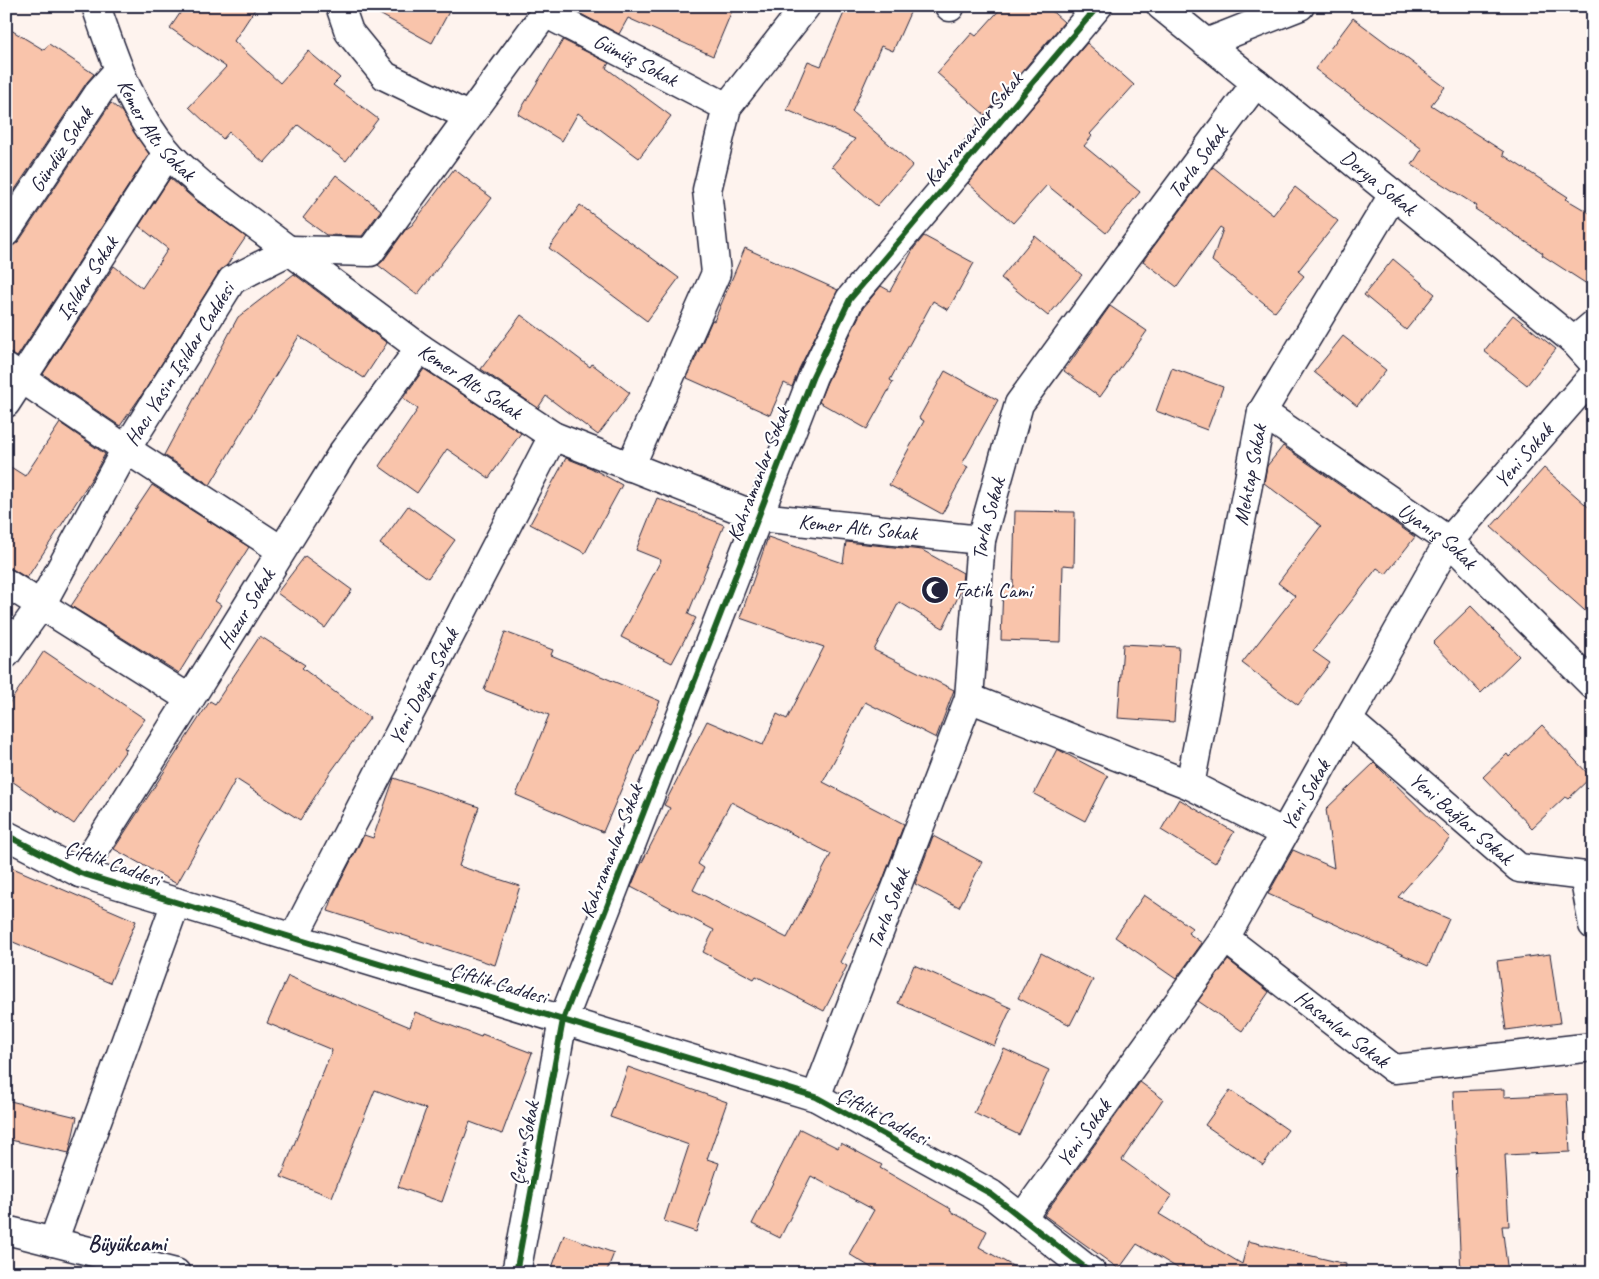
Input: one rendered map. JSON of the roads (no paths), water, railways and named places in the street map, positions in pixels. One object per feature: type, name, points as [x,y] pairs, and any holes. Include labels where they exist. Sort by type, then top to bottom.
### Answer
[{"type":"street","name":"Kemer Altı Sokak","points":[[96,6],[130,96],[149,128],[168,153],[204,188],[291,250],[420,348],[553,436],[630,468],[759,517],[982,540]]},
{"type":"street","points":[[340,6],[349,32],[385,76],[468,116]]},
{"type":"street","points":[[630,468],[716,273],[708,190],[727,107],[806,6]]},
{"type":"street","name":"Kahramanlar Sokak","points":[[563,1020],[813,376],[850,300],[1098,6]]},
{"type":"street","name":"Derya Sokak","points":[[1161,6],[1393,195],[1584,333],[1593,362]]},
{"type":"street","points":[[1206,43],[1300,6]]},
{"type":"street","name":"Hacı Yasin Işıldar Caddesi","points":[[6,654],[41,605],[126,449],[232,280],[291,250],[370,252],[546,10]]},
{"type":"street","name":"Gümüş Sokak","points":[[546,10],[727,107]]},
{"type":"street","name":"Gündüz Sokak","points":[[6,232],[100,91],[119,70]]},
{"type":"street","name":"Tarla Sokak","points":[[816,1097],[969,698],[982,540],[1019,404],[1256,83]]},
{"type":"street","name":"Işıldar Sokak","points":[[6,403],[14,374],[168,153]]},
{"type":"street","name":"Mehtap Sokak","points":[[1190,785],[1262,412],[1393,195]]},
{"type":"street","name":"Huzur Sokak","points":[[80,873],[342,452],[420,348]]},
{"type":"street","points":[[14,374],[281,550]]},
{"type":"street","name":"Yeni Sokak","points":[[1022,1218],[1225,938],[1449,541],[1593,376]]},
{"type":"street","name":"Uyanış Sokak","points":[[1262,412],[1449,541],[1593,685]]},
{"type":"street","name":"Yeni Doğan Sokak","points":[[294,938],[553,436]]},
{"type":"street","points":[[6,583],[190,699]]},
{"type":"street","points":[[969,698],[1190,785],[1284,833]]},
{"type":"street","name":"Yeni Bağlar Sokak","points":[[1348,720],[1519,868],[1589,876]]},
{"type":"street","name":"Çiftlik Caddesi","points":[[6,836],[80,873],[816,1097],[991,1194],[1092,1273]]},
{"type":"street","points":[[1589,876],[1593,925]]},
{"type":"street","points":[[53,1242],[176,902]]},
{"type":"street","name":"Hasanlar Sokak","points":[[1225,938],[1394,1069],[1593,1046]]},
{"type":"street","name":"Çetin Sokak","points":[[516,1273],[563,1020]]},
{"type":"street","points":[[6,1230],[176,1273]]},
{"type":"place","name":"Fatih Cami","points":[[935,590]]},
{"type":"district","name":"Büyükcami","points":[[127,1244]]}]
